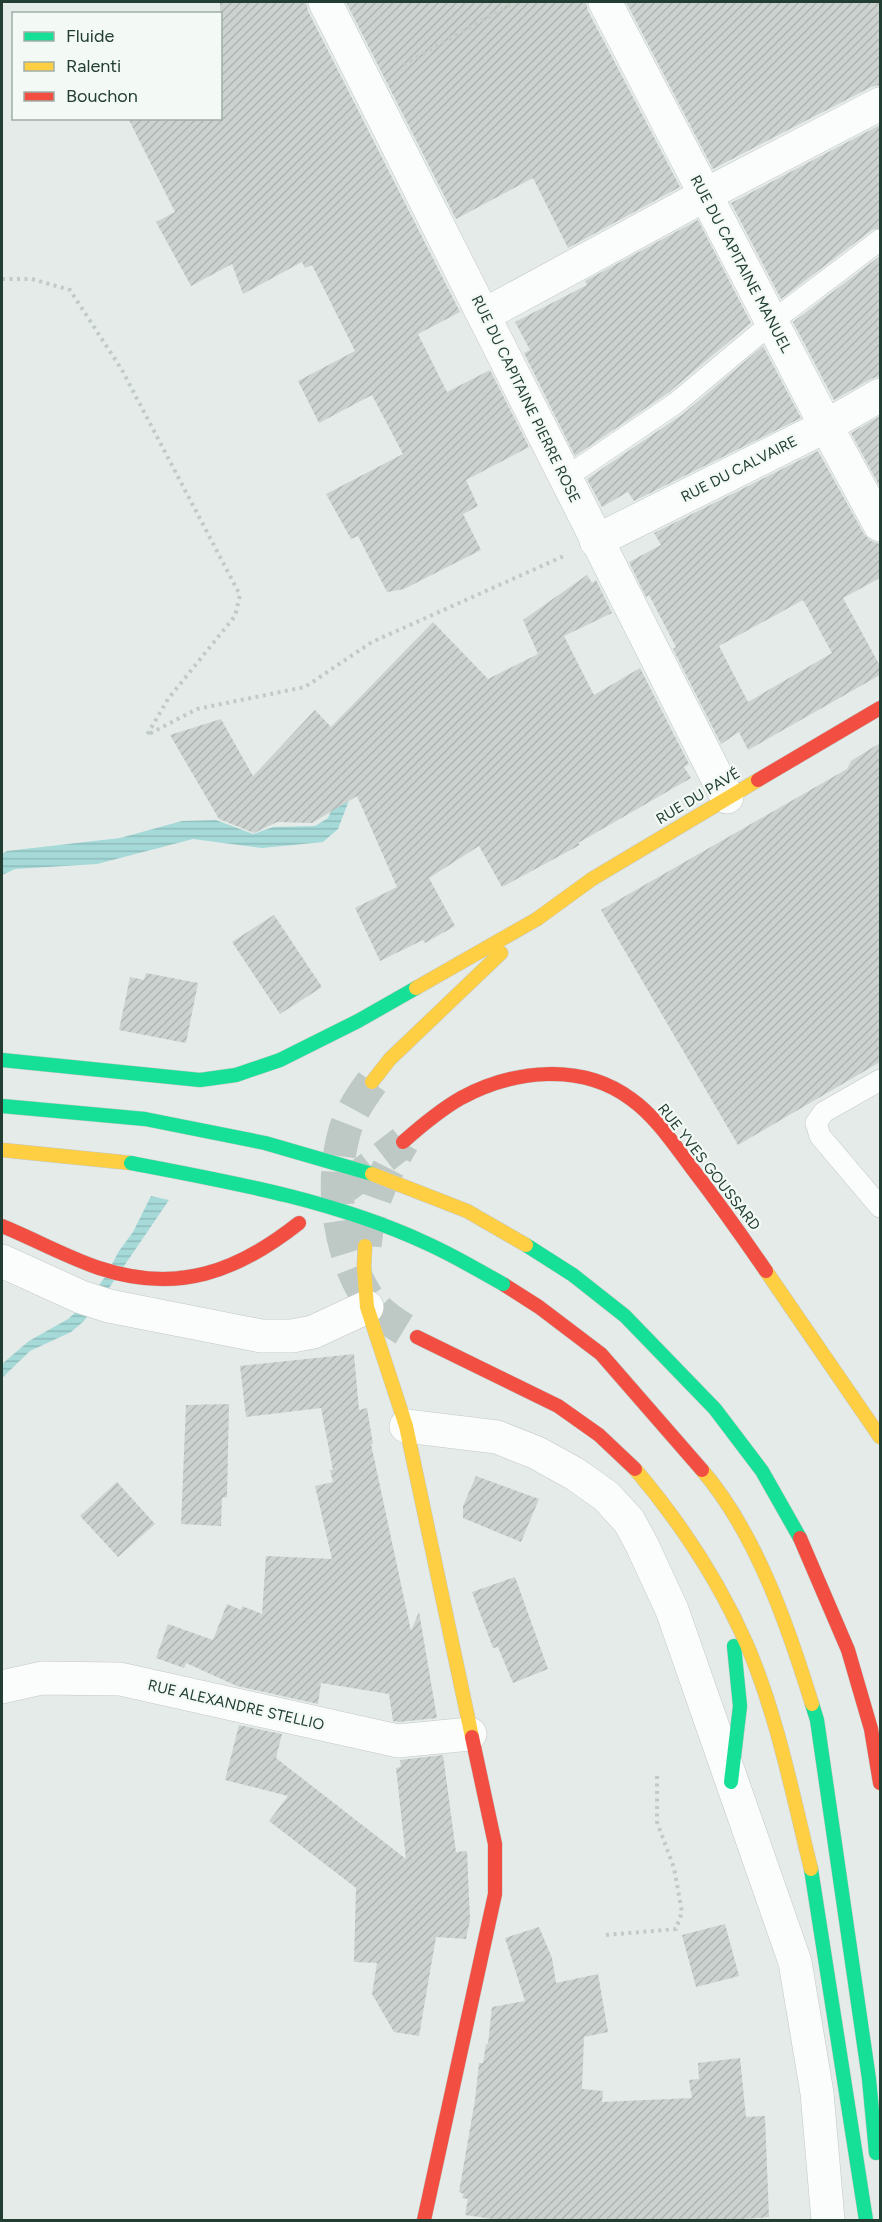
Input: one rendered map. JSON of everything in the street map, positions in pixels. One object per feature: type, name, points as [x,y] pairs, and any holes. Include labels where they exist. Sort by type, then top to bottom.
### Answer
[{"type":"main road","name":"RUE DU PAVÉ","points":[[537,919],[592,879],[880,708]]},
{"type":"main road","points":[[2,1060],[200,1080],[236,1075],[279,1060],[358,1021],[537,919]]},
{"type":"main road","points":[[372,1082],[398,1051],[537,919]]},
{"type":"main road","name":"RUE YVES GOUSSARD","points":[[403,1142],[424,1123],[468,1094],[519,1078],[569,1075],[593,1079],[630,1097],[644,1110],[702,1182],[880,1437]]},
{"type":"main road","points":[[2,1106],[145,1119],[213,1130],[317,1156],[459,1207],[573,1275],[625,1316],[715,1409],[762,1471],[803,1543],[848,1650],[871,1729],[880,1783]]},
{"type":"main road","points":[[2,1150],[131,1163],[252,1185],[356,1215],[428,1243],[503,1284],[539,1307],[601,1354],[687,1451],[713,1483],[736,1519],[764,1572],[795,1648],[817,1720],[869,2079],[877,2169]]},
{"type":"main road","points":[[2,1226],[88,1263],[129,1276],[166,1280],[202,1277],[224,1271],[250,1259],[279,1241],[299,1223]]},
{"type":"main road","points":[[365,1246],[367,1307],[406,1426],[495,1844],[495,1894],[424,2220]]},
{"type":"main road","points":[[417,1337],[558,1406],[599,1436],[635,1469],[663,1503],[728,1605],[748,1647],[784,1757],[815,1886],[866,2220]]},
{"type":"main road","points":[[728,1605],[737,1662],[740,1706],[731,1782]]},
{"type":"street","name":"RUE DU CAPITAINE PIERRE ROSE","points":[[324,2],[727,797]]},
{"type":"street","name":"RUE DU CAPITAINE MANUEL","points":[[605,2],[880,525]]},
{"type":"street","points":[[484,315],[705,195],[880,104]]},
{"type":"street","name":"RUE DU CALVAIRE","points":[[596,541],[826,426],[880,395]]},
{"type":"street","points":[[2,1261],[95,1301],[261,1336],[292,1336],[313,1332],[367,1307]]},
{"type":"street","points":[[406,1426],[497,1437],[519,1444],[575,1474],[606,1496],[629,1521],[672,1610],[795,1962],[817,2093],[828,2220]]},
{"type":"street","name":"RUE ALEXANDRE STELLIO","points":[[2,1687],[42,1678],[120,1679],[398,1741],[470,1734]]},
{"type":"lane","points":[[565,478],[676,403],[772,323],[880,240]]},
{"type":"lane","points":[[880,1080],[825,1112],[816,1123],[820,1136],[880,1207]]},
{"type":"path","points":[[403,65],[515,2]]},
{"type":"path","points":[[2,279],[32,279],[70,290],[122,370],[240,595],[235,616],[168,699],[147,735],[197,709],[305,687],[372,642],[596,541]]},
{"type":"path","points":[[606,1935],[676,1929],[682,1912],[674,1868],[657,1822],[657,1774]]},
{"type":"water","points":[[353,763],[356,782],[338,829],[323,842],[262,848],[193,839],[97,864],[15,869],[2,875],[2,854],[7,851],[120,838],[182,821],[216,820],[253,834],[273,827],[315,826],[328,818]]},
{"type":"water","points":[[151,1196],[169,1200],[83,1322],[71,1332],[30,1351],[2,1378],[2,1364],[29,1341],[68,1319],[84,1305],[105,1277],[119,1251],[133,1232]]},
{"type":"building","points":[[220,2],[306,2],[308,11],[460,312],[418,334],[447,392],[490,370],[529,447],[466,480],[478,506],[463,514],[481,550],[404,589],[387,592],[358,536],[351,539],[326,494],[403,454],[372,395],[319,423],[298,381],[355,351],[312,265],[305,268],[302,262],[243,294],[232,264],[191,286],[156,222],[175,212],[129,120],[222,120],[222,12],[220,12]]},
{"type":"building","points":[[346,2],[586,2],[588,11],[680,187],[568,248],[533,178],[456,219]]},
{"type":"building","points":[[626,2],[880,2],[880,85],[871,87],[713,169]]},
{"type":"building","points":[[880,125],[880,228],[872,230],[781,299],[731,203]]},
{"type":"building","points":[[698,220],[751,323],[668,393],[575,456],[524,353],[530,350],[515,322],[587,285],[585,281]]},
{"type":"building","points":[[880,256],[880,376],[834,400],[793,322]]},
{"type":"building","points":[[763,346],[801,418],[634,501],[628,492],[602,507],[587,479],[683,414]]},
{"type":"building","points":[[880,416],[880,487],[851,433]]},
{"type":"building","points":[[818,451],[864,534],[871,541],[880,544],[880,578],[843,598],[880,666],[880,675],[748,750],[739,732],[721,744],[673,649],[676,647],[649,595],[646,597],[629,562],[661,545],[654,533]],"holes":[[[803,600],[832,653],[748,702],[719,646]]]},
{"type":"building","points":[[587,575],[592,583],[596,580],[612,613],[564,636],[594,695],[640,668],[689,764],[684,767],[691,778],[578,843],[580,845],[502,887],[479,846],[429,878],[455,926],[425,943],[423,940],[380,961],[355,908],[397,887],[357,796],[312,823],[277,822],[254,833],[219,819],[170,735],[221,719],[253,776],[315,710],[331,727],[433,622],[488,679],[538,654],[523,620]]},
{"type":"building","points":[[880,743],[880,1062],[738,1145],[601,910],[847,769],[851,761]]},
{"type":"building","points":[[274,915],[322,987],[280,1014],[232,942]]},
{"type":"building","points":[[146,973],[198,983],[186,1043],[119,1030],[130,977],[144,980]]},
{"type":"building","points":[[354,1354],[359,1410],[367,1408],[373,1444],[371,1444],[411,1631],[419,1612],[437,1718],[393,1721],[389,1694],[321,1683],[318,1704],[237,1686],[186,1663],[184,1668],[156,1658],[168,1624],[213,1640],[227,1604],[241,1610],[242,1606],[262,1614],[266,1556],[332,1559],[315,1486],[333,1482],[330,1470],[333,1470],[321,1408],[246,1417],[240,1366]]},
{"type":"building","points":[[229,1404],[227,1497],[222,1498],[221,1526],[181,1524],[186,1405]]},
{"type":"building","points":[[476,1476],[539,1499],[521,1542],[463,1518],[463,1506]]},
{"type":"building","points":[[117,1482],[155,1524],[118,1557],[80,1516]]},
{"type":"building","points":[[515,1577],[548,1669],[513,1683],[498,1647],[493,1648],[472,1592]]},
{"type":"building","points":[[239,1725],[282,1734],[276,1758],[406,1859],[396,1768],[401,1767],[400,1760],[443,1755],[456,1852],[467,1851],[470,1920],[466,1939],[436,1937],[419,2036],[394,2032],[372,1994],[377,1963],[354,1962],[356,1888],[269,1821],[288,1796],[225,1780]]},
{"type":"building","points":[[725,1924],[739,1976],[696,1987],[682,1935]]},
{"type":"building","points":[[539,1927],[552,1958],[556,1983],[598,1974],[608,2032],[584,2037],[582,2089],[603,2091],[602,2102],[692,2098],[689,2080],[699,2079],[698,2063],[740,2058],[746,2117],[765,2116],[769,2217],[730,2220],[500,2220],[465,2215],[468,2199],[462,2198],[464,2194],[459,2192],[479,2063],[483,2063],[486,2044],[488,2044],[492,2007],[525,2001],[505,1938]]},
{"type":"tunnel","points":[[372,1082],[350,1117],[340,1150],[337,1195],[344,1241],[350,1263],[370,1301],[386,1317],[417,1337]]},
{"type":"tunnel","points":[[365,1246],[373,1205],[389,1167],[403,1142]]},
{"type":"tunnel","points":[[345,1187],[403,1142]]},
{"type":"traffic: fast","points":[[2,1060],[200,1080],[236,1075],[280,1060],[358,1021],[416,988]]},
{"type":"traffic: fast","points":[[2,1106],[145,1119]]},
{"type":"traffic: fast","points":[[145,1119],[265,1143],[372,1174]]},
{"type":"traffic: fast","points":[[131,1163],[281,1194],[355,1215],[436,1248],[503,1284]]},
{"type":"traffic: fast","points":[[526,1245],[573,1275],[625,1316],[715,1409],[762,1471],[800,1538]]},
{"type":"traffic: fast","points":[[731,1782],[740,1706],[734,1646]]},
{"type":"traffic: fast","points":[[812,1704],[817,1720],[869,2079],[876,2153]]},
{"type":"traffic: fast","points":[[811,1869],[866,2220]]},
{"type":"traffic: slow","points":[[537,919],[592,879],[758,780]]},
{"type":"traffic: slow","points":[[416,988],[537,919]]},
{"type":"traffic: slow","points":[[372,1082],[390,1059],[501,953]]},
{"type":"traffic: slow","points":[[2,1150],[131,1163]]},
{"type":"traffic: slow","points":[[372,1174],[467,1211],[526,1245]]},
{"type":"traffic: slow","points":[[365,1246],[367,1307],[406,1426],[472,1737]]},
{"type":"traffic: slow","points":[[766,1271],[880,1437]]},
{"type":"traffic: slow","points":[[635,1469],[683,1531],[724,1598],[747,1645],[776,1727],[811,1869]]},
{"type":"traffic: slow","points":[[702,1470],[739,1522],[754,1551],[781,1612],[812,1704]]},
{"type":"traffic: jam","points":[[758,780],[880,708]]},
{"type":"traffic: jam","points":[[403,1142],[431,1118],[481,1088],[524,1076],[547,1074],[591,1079],[631,1099],[656,1122],[766,1271]]},
{"type":"traffic: jam","points":[[2,1226],[99,1268],[127,1276],[154,1279],[205,1274],[229,1266],[276,1240],[299,1223]]},
{"type":"traffic: jam","points":[[503,1284],[539,1307],[601,1354],[702,1470]]},
{"type":"traffic: jam","points":[[417,1337],[558,1406],[599,1435],[635,1469]]},
{"type":"traffic: jam","points":[[800,1538],[848,1650],[871,1729],[880,1783]]},
{"type":"traffic: jam","points":[[424,2220],[495,1894],[495,1844],[472,1737]]}]
